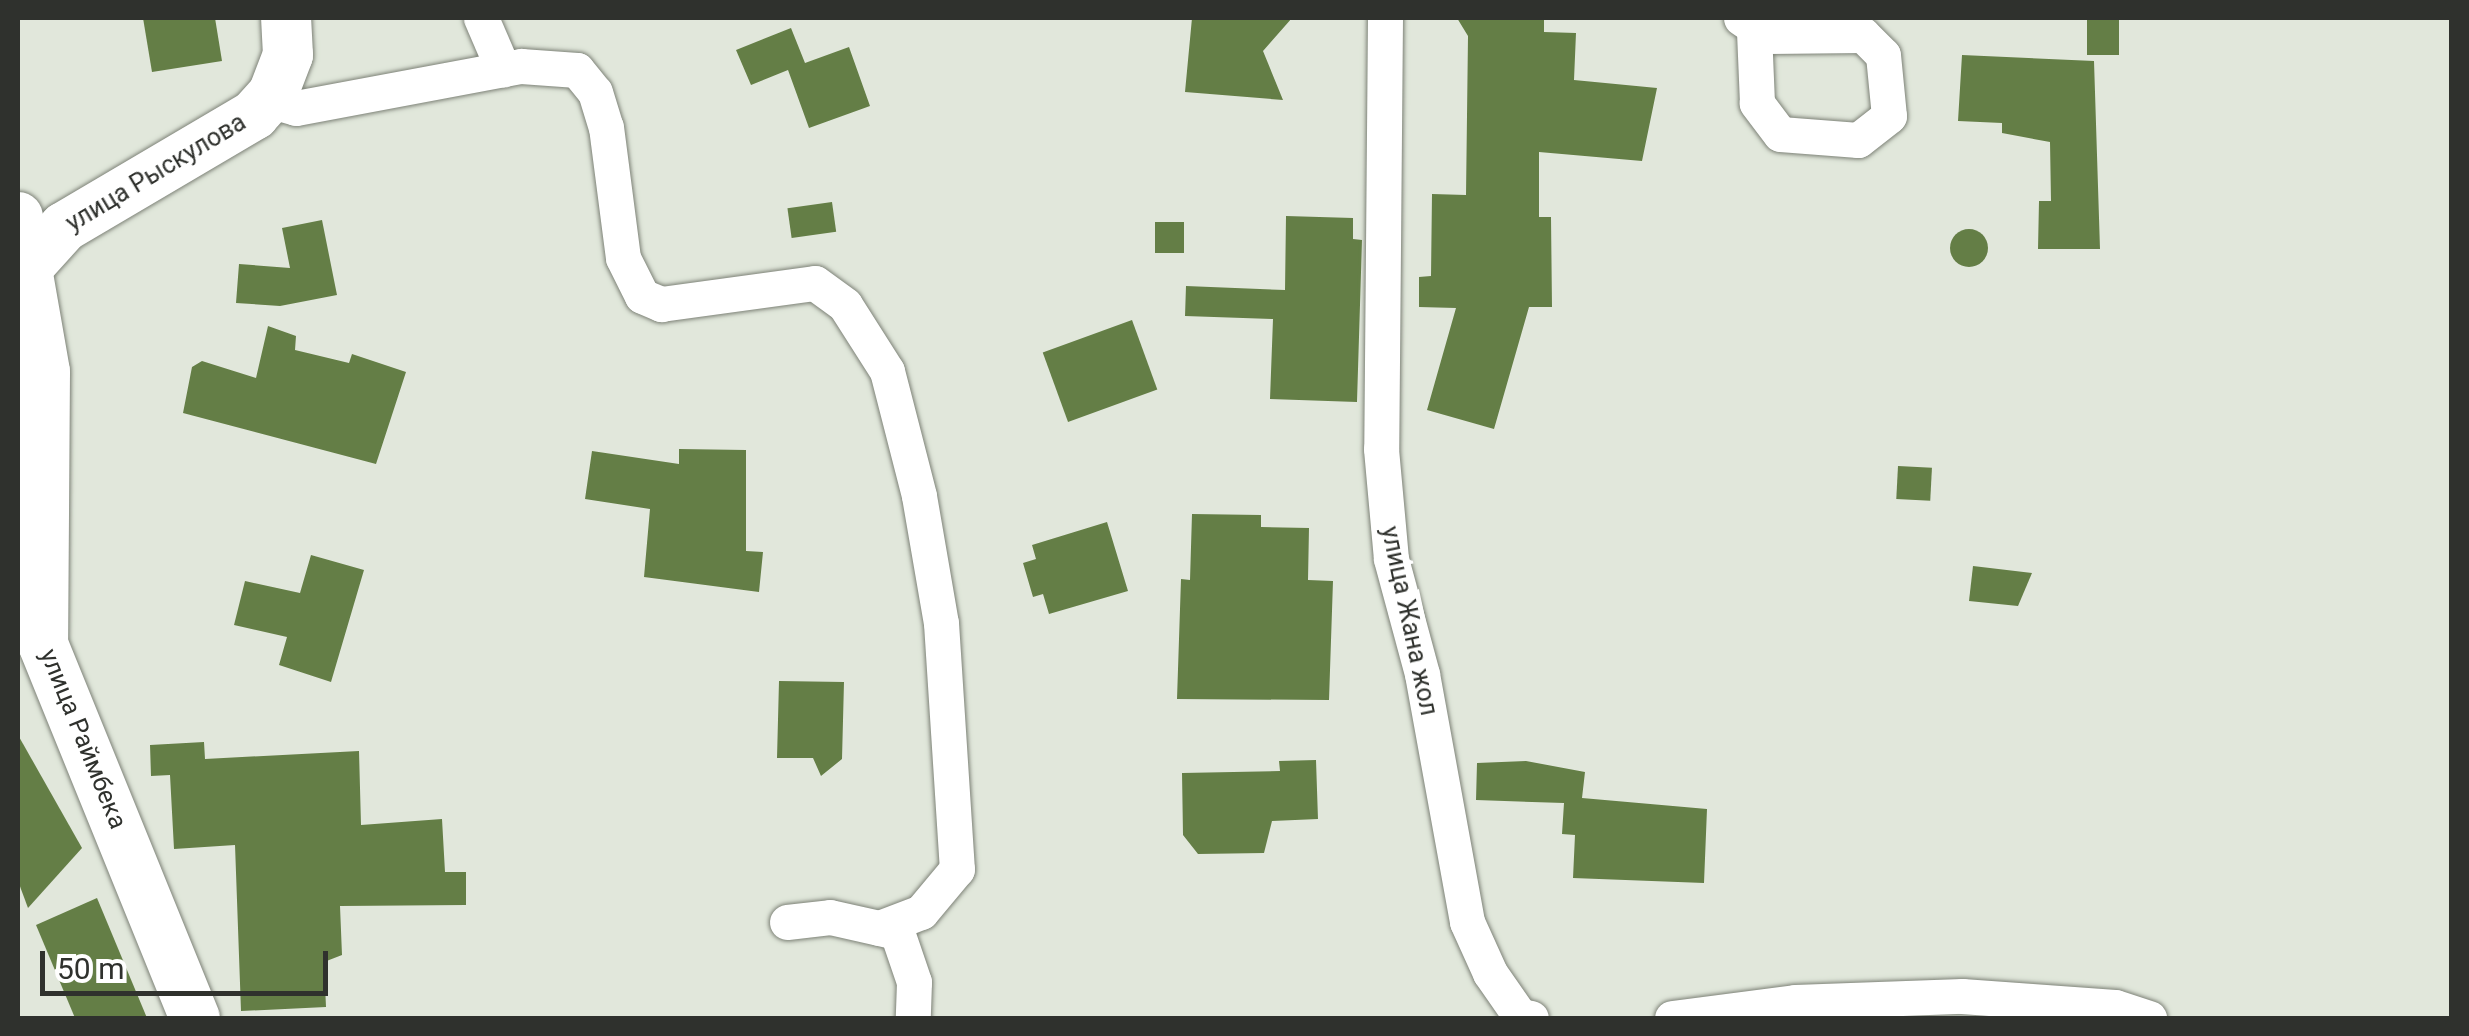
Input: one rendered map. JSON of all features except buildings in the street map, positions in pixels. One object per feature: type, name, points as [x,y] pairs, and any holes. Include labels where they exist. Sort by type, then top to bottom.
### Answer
[{"type":"street","name":"улица Рыскулова","points":[[27,268],[64,227],[188,158],[268,100],[288,55],[286,18]]},
{"type":"street","points":[[481,18],[504,69]]},
{"type":"street","name":"улица Жана жол","points":[[1385,18],[1382,448],[1392,559],[1422,674],[1467,922],[1490,973],[1520,1016],[1530,1018]]},
{"type":"street","points":[[268,100],[296,108],[504,69],[577,70],[595,92],[622,258],[642,296],[661,304],[815,283],[845,304],[887,371],[941,623],[957,869],[921,912],[879,928]]},
{"type":"street","name":"улица Раймбека","points":[[18,217],[45,372],[42,644],[195,1018]]},
{"type":"street","points":[[787,922],[830,917],[896,932],[907,947],[912,1018]]},
{"type":"street","points":[[1672,1018],[1796,1002],[1962,996],[2115,1007],[2149,1018]]}]
